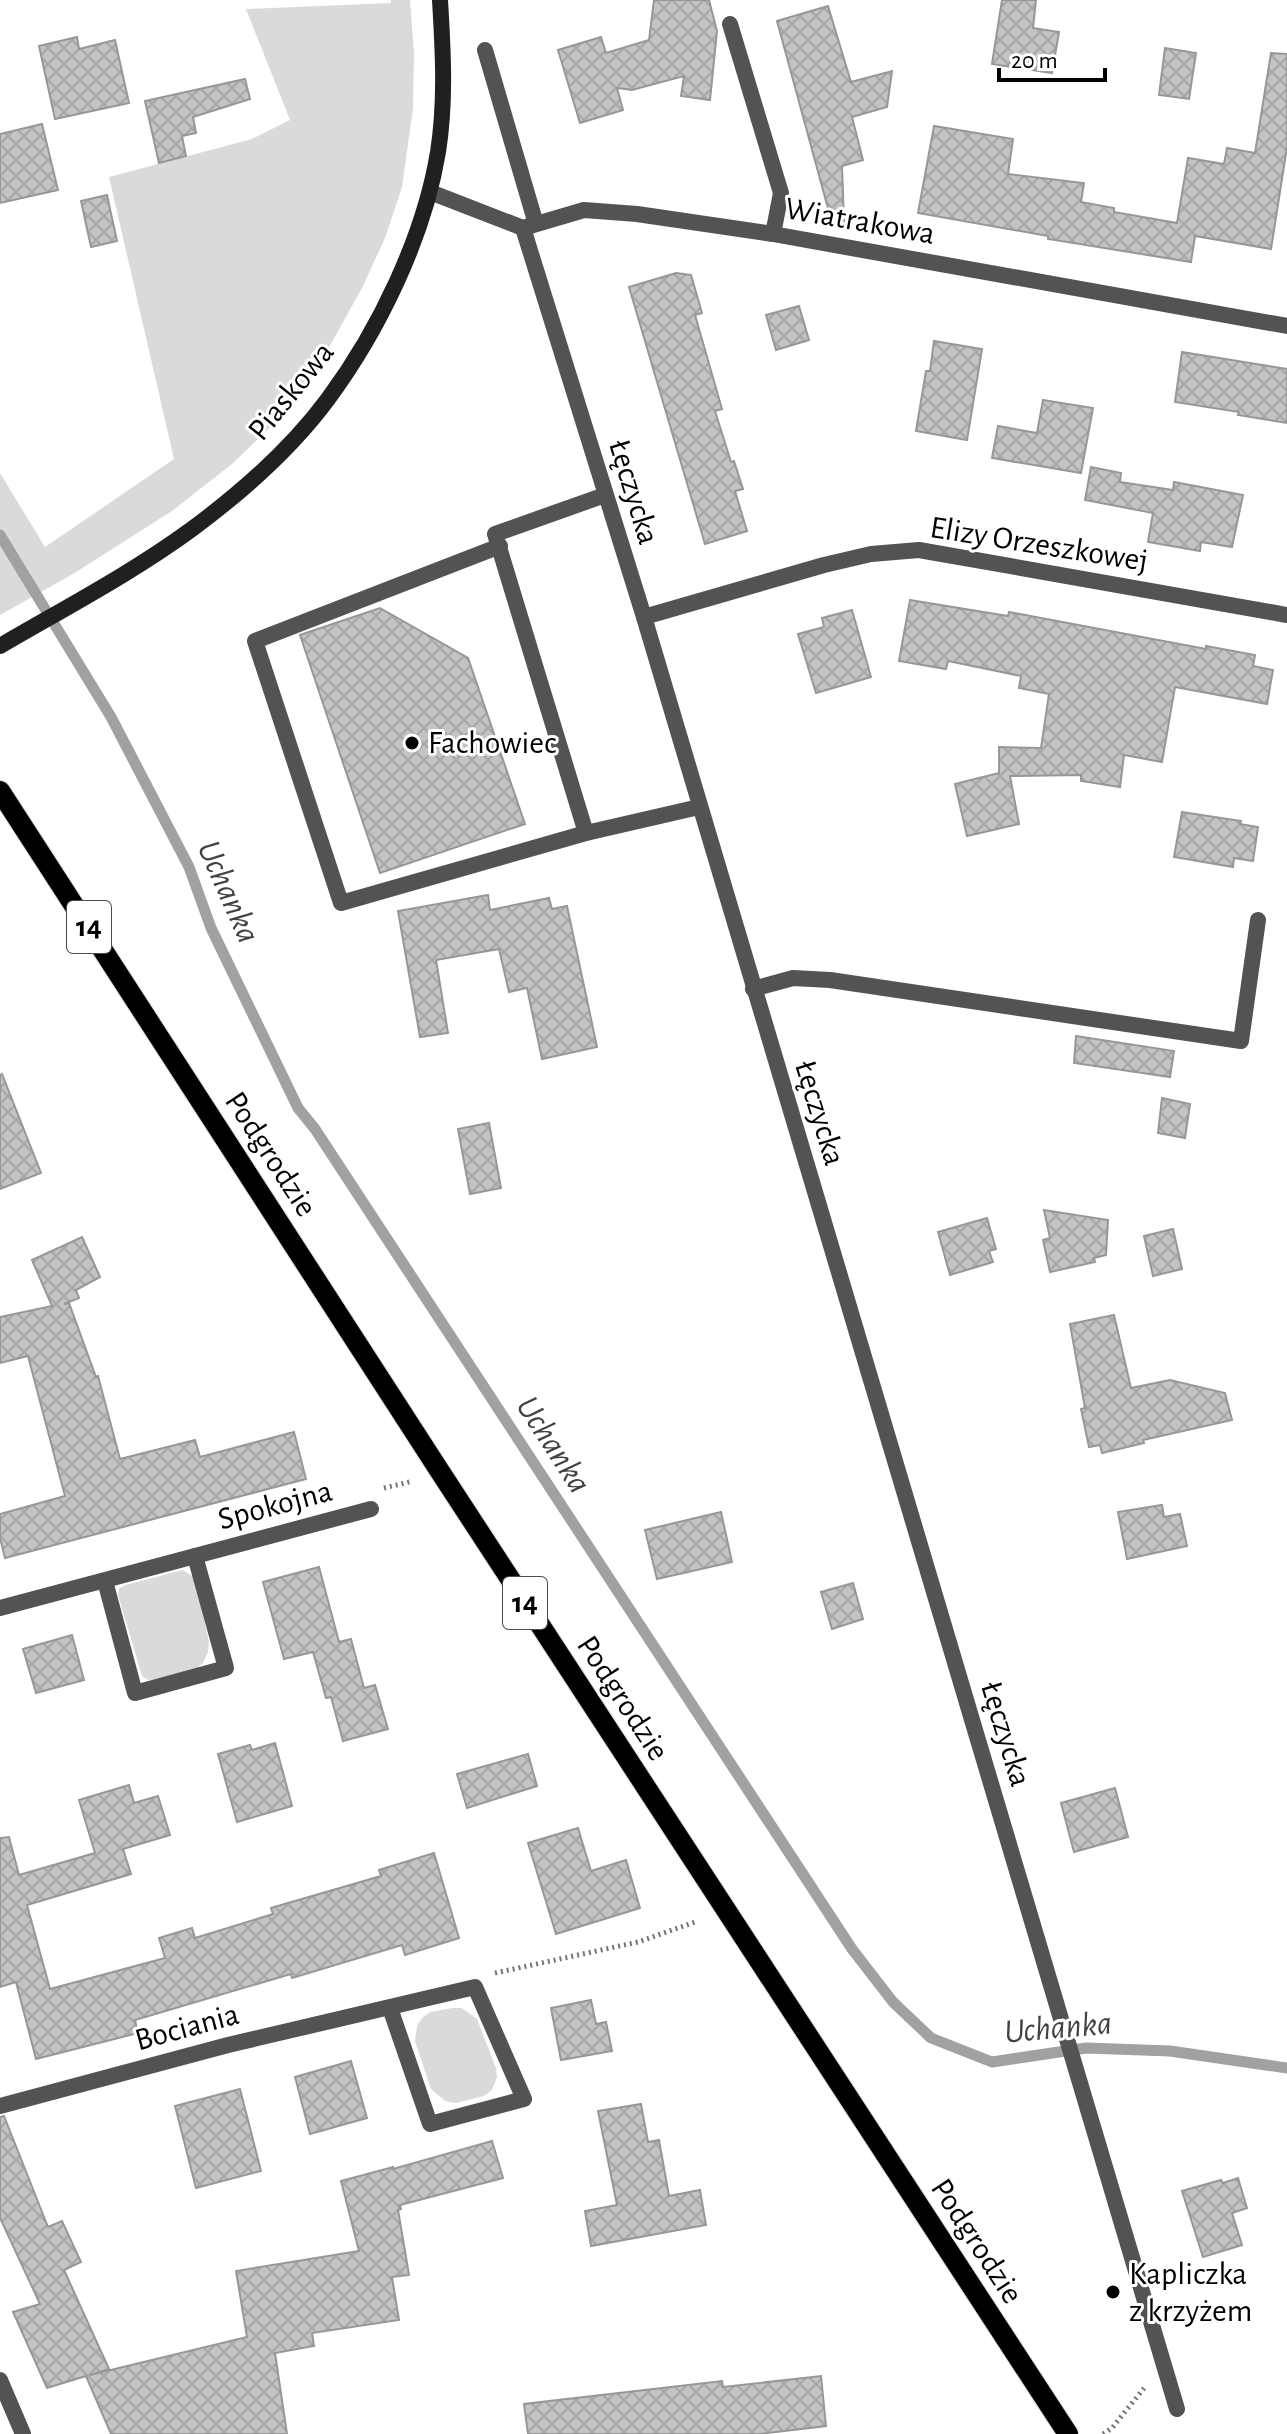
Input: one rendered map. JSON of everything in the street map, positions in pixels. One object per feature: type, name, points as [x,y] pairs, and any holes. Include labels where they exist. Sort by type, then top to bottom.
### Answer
[{"type":"main road","name":"Piaskowa","points":[[0,646],[191,530],[286,449],[328,399],[372,330],[413,241],[430,192],[439,149],[443,80],[440,0]]},
{"type":"main road","name":"Podgrodzie","points":[[0,791],[456,1497],[1068,2434]]},
{"type":"street","points":[[730,24],[781,193],[773,234]]},
{"type":"street","name":"Łęczycka","points":[[485,50],[529,226],[605,495],[644,617],[1177,2409]]},
{"type":"street","points":[[430,192],[529,226]]},
{"type":"street","name":"Wiatrakowa","points":[[529,226],[584,210],[637,214],[773,234],[1287,326]]},
{"type":"street","points":[[586,833],[495,534],[605,495]]},
{"type":"street","points":[[500,546],[255,641],[341,903],[586,833],[699,807]]},
{"type":"street","name":"Elizy Orzeszkowej","points":[[644,617],[824,565],[871,554],[919,550],[1287,615]]},
{"type":"street","points":[[753,989],[793,978],[830,980],[1241,1041],[1258,920]]},
{"type":"street","name":"Spokojna","points":[[0,1608],[371,1509]]},
{"type":"street","name":"Spokojna","points":[[105,1581],[135,1693],[226,1668],[195,1556]]},
{"type":"street","points":[[390,2008],[430,2124],[524,2099],[475,1987]]},
{"type":"street","name":"Bociania","points":[[0,2106],[228,2045],[475,1987]]},
{"type":"street","points":[[0,2380],[23,2434]]},
{"type":"path","points":[[379,1490],[414,1481]]},
{"type":"path","points":[[475,1987],[490,1974],[638,1942],[698,1921]]},
{"type":"path","points":[[1103,2434],[1112,2428],[1148,2383]]},
{"type":"shaded area","points":[[391,0],[410,0],[414,53],[413,108],[402,187],[385,238],[327,351],[281,417],[232,464],[172,511],[73,574],[0,615],[0,473],[45,547],[174,459],[109,177],[252,139],[290,120],[246,9],[391,3]]},
{"type":"shaded area","points":[[183,1570],[192,1576],[197,1586],[209,1642],[208,1652],[195,1670],[148,1680],[142,1676],[118,1595],[119,1589]]},
{"type":"shaded area","points":[[462,2008],[477,2019],[497,2077],[492,2090],[484,2096],[456,2103],[445,2101],[431,2089],[415,2041],[417,2026],[422,2018],[430,2012]]},
{"type":"building","points":[[654,0],[709,0],[717,31],[710,100],[681,96],[684,76],[632,90],[617,88],[623,110],[580,123],[558,50],[601,37],[606,53],[649,40]]},
{"type":"building","points":[[1002,0],[1036,0],[1033,28],[1059,32],[1052,73],[992,64]]},
{"type":"building","points":[[828,6],[851,82],[892,71],[887,107],[852,117],[863,160],[842,166],[844,221],[832,223],[777,21]]},
{"type":"building","points":[[77,37],[79,49],[115,40],[129,103],[55,119],[39,46]]},
{"type":"building","points":[[1165,48],[1196,53],[1189,99],[1159,95]]},
{"type":"building","points":[[1271,53],[1287,54],[1287,147],[1271,249],[1195,236],[1191,262],[1048,239],[1048,236],[918,213],[934,126],[1013,139],[1008,174],[1084,183],[1081,202],[1114,208],[1114,212],[1177,223],[1188,158],[1224,164],[1227,148],[1255,153]]},
{"type":"building","points":[[245,79],[250,99],[193,117],[196,133],[182,136],[186,156],[159,163],[145,101]]},
{"type":"building","points":[[42,124],[58,190],[0,203],[0,134]]},
{"type":"building","points":[[107,195],[117,241],[91,247],[81,201]]},
{"type":"building","points":[[676,273],[691,275],[702,313],[695,315],[722,409],[715,411],[743,489],[735,491],[747,531],[705,544],[629,287]]},
{"type":"building","points":[[799,306],[809,340],[776,350],[766,315]]},
{"type":"building","points":[[934,341],[982,349],[967,440],[916,431]]},
{"type":"building","points":[[1182,352],[1287,369],[1287,423],[1175,402]]},
{"type":"building","points":[[1043,400],[1093,408],[1081,473],[992,458],[998,426],[1037,433]]},
{"type":"building","points":[[1091,467],[1121,473],[1120,482],[1173,490],[1174,482],[1243,495],[1232,547],[1201,542],[1200,551],[1148,542],[1153,513],[1085,500]]},
{"type":"building","points":[[910,600],[1008,616],[1009,612],[1206,649],[1206,646],[1255,655],[1253,666],[1273,670],[1267,704],[1175,687],[1162,762],[1124,755],[1120,787],[1081,781],[1081,775],[1010,776],[1019,824],[967,836],[955,784],[999,773],[999,747],[1041,748],[1049,694],[1019,688],[1021,676],[948,661],[946,669],[899,661]]},
{"type":"building","points":[[380,608],[468,658],[525,824],[380,873],[300,635]]},
{"type":"building","points":[[852,610],[871,677],[816,693],[798,634],[824,627],[822,618]]},
{"type":"building","points":[[1182,812],[1241,821],[1240,824],[1258,827],[1253,861],[1234,858],[1233,867],[1174,857]]},
{"type":"building","points":[[488,895],[490,910],[549,898],[552,909],[567,906],[597,1047],[542,1059],[527,988],[509,992],[499,949],[436,960],[448,1033],[420,1037],[398,911]]},
{"type":"building","points":[[1076,1036],[1174,1051],[1170,1077],[1074,1063]]},
{"type":"building","points":[[0,1075],[41,1173],[0,1189]]},
{"type":"building","points":[[1162,1098],[1190,1104],[1185,1138],[1158,1133]]},
{"type":"building","points":[[489,1123],[501,1188],[470,1194],[458,1129]]},
{"type":"building","points":[[1044,1210],[1108,1220],[1106,1255],[1094,1258],[1095,1262],[1050,1272],[1043,1240],[1050,1238]]},
{"type":"building","points":[[987,1218],[996,1249],[989,1251],[993,1262],[950,1275],[938,1232]]},
{"type":"building","points":[[1173,1229],[1182,1269],[1153,1276],[1144,1236]]},
{"type":"building","points":[[82,1237],[100,1277],[76,1290],[79,1298],[64,1304],[69,1303],[98,1376],[120,1459],[195,1440],[200,1457],[294,1432],[306,1479],[5,1558],[0,1538],[0,1514],[65,1496],[28,1356],[0,1363],[0,1317],[52,1306],[32,1260]]},
{"type":"building","points":[[1114,1315],[1131,1388],[1170,1380],[1225,1393],[1232,1420],[1143,1440],[1144,1443],[1102,1453],[1100,1445],[1089,1447],[1070,1324]]},
{"type":"building","points":[[1162,1505],[1164,1517],[1180,1514],[1187,1546],[1127,1559],[1118,1512]]},
{"type":"building","points":[[721,1512],[732,1562],[657,1579],[645,1530]]},
{"type":"building","points":[[319,1567],[339,1642],[351,1639],[364,1688],[375,1685],[388,1729],[343,1741],[331,1697],[326,1698],[313,1652],[284,1659],[263,1582]]},
{"type":"building","points":[[853,1583],[863,1619],[832,1629],[821,1592]]},
{"type":"building","points":[[72,1635],[84,1680],[36,1693],[23,1649]]},
{"type":"building","points":[[275,1743],[292,1806],[237,1822],[218,1754],[250,1745],[252,1750]]},
{"type":"building","points":[[528,1754],[537,1786],[467,1808],[457,1774]]},
{"type":"building","points":[[129,1785],[134,1803],[158,1796],[170,1835],[123,1849],[131,1874],[27,1905],[50,1989],[165,1958],[159,1938],[192,1928],[195,1938],[273,1914],[271,1908],[381,1876],[379,1870],[434,1853],[459,1938],[405,1955],[402,1945],[292,1978],[291,1974],[135,2020],[138,2033],[36,2059],[16,1982],[0,1987],[0,1838],[9,1837],[19,1875],[95,1853],[79,1800]]},
{"type":"building","points":[[1115,1788],[1128,1837],[1074,1852],[1061,1803]]},
{"type":"building","points":[[578,1828],[591,1871],[626,1860],[640,1908],[556,1934],[528,1843]]},
{"type":"building","points":[[591,2000],[596,2024],[606,2022],[612,2051],[561,2060],[551,2008]]},
{"type":"building","points":[[351,2061],[367,2118],[310,2134],[295,2077]]},
{"type":"building","points":[[240,2089],[261,2171],[196,2188],[175,2106]]},
{"type":"building","points":[[641,2104],[648,2142],[659,2140],[669,2196],[700,2190],[706,2225],[591,2246],[585,2211],[617,2205],[598,2111]]},
{"type":"building","points":[[4,2116],[48,2227],[62,2221],[81,2262],[64,2270],[109,2369],[90,2375],[247,2337],[236,2271],[359,2251],[341,2181],[492,2141],[503,2178],[400,2205],[401,2209],[398,2210],[409,2275],[392,2277],[399,2320],[312,2333],[314,2346],[275,2353],[287,2434],[111,2434],[86,2376],[47,2388],[13,2312],[40,2304],[0,2218],[0,2117]]},
{"type":"building","points":[[1238,2178],[1247,2208],[1232,2213],[1242,2245],[1203,2257],[1182,2191]]},
{"type":"building","points":[[821,2376],[826,2426],[759,2434],[528,2434],[524,2404],[722,2381],[723,2387]]},
{"type":"waterway","name":"Uchanka","points":[[0,535],[111,717],[189,867],[211,928],[298,1108],[315,1129],[852,1949],[893,2002],[931,2038],[992,2062],[1086,2048],[1170,2051],[1287,2068]]},
{"type":"place","name":"Fachowiec","points":[[412,743]]},
{"type":"place","name":"Kapliczka z krzyżem","points":[[1113,2292]]}]
